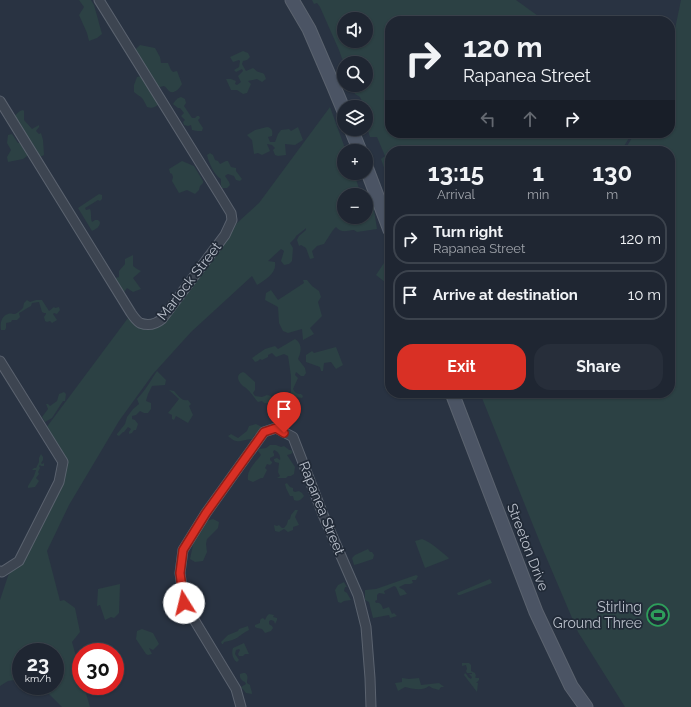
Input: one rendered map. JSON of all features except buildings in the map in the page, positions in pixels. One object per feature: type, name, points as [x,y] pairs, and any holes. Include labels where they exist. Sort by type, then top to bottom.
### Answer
[{"type":"main road","points":[[292,0],[309,29],[339,100]]},
{"type":"main road","points":[[371,180],[385,217]]},
{"type":"main road","name":"Streeton Drive","points":[[454,398],[536,612],[571,686],[586,707]]},
{"type":"street","name":"Marlock Street","points":[[0,101],[131,313],[139,322],[151,324],[162,319],[225,235],[232,220],[230,213],[220,195],[99,0]]},
{"type":"street","points":[[0,361],[63,462],[60,482],[19,561],[2,572],[0,571]]},
{"type":"street","name":"Rapanea Street","points":[[241,707],[236,689],[184,603],[180,573],[183,550],[206,513],[264,432],[276,428],[293,437],[324,517],[358,595],[366,627],[372,707]]},
{"type":"green space","points":[[79,0],[91,0],[94,5],[102,34],[89,41],[79,15],[84,7]]},
{"type":"green space","points":[[312,0],[516,0],[538,16],[385,16],[385,138],[629,138],[624,146],[385,146],[385,156],[377,137],[370,136],[373,136],[373,100],[362,100],[354,92],[373,92],[373,56],[341,56],[338,48],[373,48],[373,12],[337,12],[337,45],[317,3],[314,4]]},
{"type":"green space","points":[[681,0],[691,0],[691,707],[625,707],[578,632],[541,545],[482,398],[675,398],[675,146],[627,146],[632,138],[675,138],[675,29]]},
{"type":"green space","points":[[140,45],[155,48],[160,57],[161,63],[168,63],[173,72],[177,71],[182,84],[175,92],[169,91],[164,86],[158,86],[160,103],[152,108],[147,107],[142,98],[134,92],[134,85],[137,77],[146,75],[141,59],[136,57],[136,49]]},
{"type":"green space","points":[[243,51],[248,53],[250,57],[243,61],[242,64],[246,71],[253,68],[264,74],[266,79],[262,82],[257,79],[248,81],[251,84],[247,93],[243,94],[237,90],[231,90],[226,79],[236,81],[235,84],[237,85],[241,82],[238,76],[243,71],[242,69],[236,72],[234,70],[239,67],[240,61],[233,62],[230,57]]},
{"type":"green space","points":[[181,97],[185,99],[186,103],[184,106],[192,118],[199,116],[200,118],[198,120],[203,128],[202,131],[192,130],[191,125],[184,125],[183,122],[185,120],[181,116],[184,113],[180,108],[173,104]]},
{"type":"green space","points":[[330,107],[337,126],[337,136],[341,136],[343,144],[337,144],[337,180],[356,180],[359,188],[337,188],[337,224],[373,224],[373,193],[377,204],[374,210],[377,229],[357,232],[354,230],[342,231],[336,227],[324,244],[317,246],[312,251],[314,258],[310,259],[306,248],[301,245],[299,246],[297,240],[306,228],[290,243],[293,248],[292,261],[289,264],[284,265],[281,261],[284,251],[281,249],[268,261],[275,262],[274,270],[270,276],[257,285],[252,276],[191,332],[153,374],[119,421],[69,505],[47,551],[60,601],[64,600],[75,608],[80,632],[72,642],[72,695],[87,695],[90,707],[62,707],[50,695],[64,695],[64,643],[12,643],[12,680],[0,686],[0,600],[8,576],[62,483],[66,461],[46,428],[128,318],[136,326],[145,329],[155,328],[165,321],[237,223],[259,203]]},
{"type":"green space","points":[[23,110],[24,120],[32,129],[39,125],[36,131],[39,134],[41,133],[44,155],[38,158],[34,151],[23,159],[8,162],[7,157],[11,150],[7,143],[8,135],[12,134],[18,143],[23,142],[14,116]]},
{"type":"green space","points":[[267,127],[272,131],[272,136],[268,137],[270,142],[275,142],[281,130],[289,129],[291,131],[298,127],[303,140],[295,145],[285,144],[286,155],[275,155],[273,150],[275,148],[272,145],[267,144],[270,151],[262,155],[258,153],[254,154],[252,140],[247,135],[255,130]]},
{"type":"green space","points":[[210,153],[220,164],[228,161],[231,167],[236,168],[236,171],[242,179],[240,181],[236,180],[234,176],[228,174],[225,176],[230,185],[227,188],[222,188],[221,179],[214,172],[209,162],[207,155]]},
{"type":"green space","points":[[385,156],[385,171],[381,159]]},
{"type":"green space","points":[[182,161],[194,166],[203,181],[199,190],[195,194],[187,190],[179,193],[172,181],[173,177],[169,169]]},
{"type":"green space","points":[[99,194],[102,195],[102,199],[100,201],[98,200],[85,208],[86,210],[90,209],[92,222],[98,220],[100,222],[99,227],[92,231],[78,208]]},
{"type":"green space","points":[[133,255],[133,266],[141,271],[133,278],[141,289],[133,292],[127,288],[122,295],[116,282],[116,278],[119,277],[119,271],[125,264],[125,259]]},
{"type":"green space","points":[[385,262],[385,282],[376,275]]},
{"type":"green space","points":[[303,280],[307,280],[319,291],[321,297],[318,302],[322,316],[310,328],[314,334],[303,340],[302,329],[288,333],[283,331],[279,323],[278,307],[265,300],[266,293],[271,290],[278,300],[304,283]]},
{"type":"green space","points":[[27,300],[30,302],[42,300],[49,311],[54,307],[59,307],[60,310],[57,314],[53,314],[57,320],[52,323],[50,321],[45,321],[44,317],[46,313],[42,312],[39,302],[32,303],[31,306],[19,313],[20,317],[17,320],[12,320],[11,322],[6,323],[5,330],[1,330],[2,318],[6,315],[15,314],[18,312],[23,308],[24,303]]},
{"type":"green space","points":[[295,339],[298,341],[300,346],[298,359],[305,368],[306,373],[304,376],[301,376],[296,372],[295,375],[298,378],[293,389],[296,393],[303,396],[302,398],[295,397],[293,402],[291,401],[291,376],[288,356],[284,354],[276,357],[272,353],[268,355],[268,357],[255,362],[252,358],[265,349],[275,346],[278,349]]},
{"type":"green space","points":[[336,347],[343,365],[336,369],[331,362],[324,363],[323,371],[321,371],[320,367],[306,362],[306,355],[312,351],[314,353]]},
{"type":"green space","points":[[157,371],[166,380],[165,385],[152,386],[146,401],[151,403],[151,409],[148,413],[140,411],[136,415],[132,416],[132,419],[138,424],[136,430],[129,434],[131,429],[128,427],[119,436],[117,435],[125,424],[127,417],[139,404],[137,399]]},
{"type":"green space","points":[[243,372],[255,382],[255,390],[253,393],[255,396],[271,396],[270,403],[265,403],[262,401],[258,402],[240,383],[238,376]]},
{"type":"green space","points":[[169,390],[174,391],[182,399],[188,400],[191,404],[189,406],[193,415],[188,423],[176,416],[174,420],[172,419],[172,415],[168,413],[179,399]]},
{"type":"green space","points":[[64,392],[66,394],[65,401],[63,401],[52,418],[45,422],[42,417],[48,409],[46,404],[50,406],[57,401],[59,394]]},
{"type":"green space","points":[[256,424],[262,427],[263,431],[259,435],[255,434],[252,439],[237,441],[228,436],[231,434],[238,438],[247,431],[249,426]]},
{"type":"green space","points":[[270,445],[281,447],[284,446],[293,452],[287,455],[295,467],[294,474],[286,478],[277,478],[280,476],[278,472],[279,463],[275,462],[274,459],[277,458],[280,460],[280,457],[274,450],[274,456],[270,458],[272,463],[270,465],[267,464],[265,468],[267,470],[263,478],[253,482],[248,480],[248,473],[261,455],[258,451],[259,449],[266,448]]},
{"type":"green space","points":[[41,454],[43,460],[41,463],[44,463],[44,466],[39,466],[39,474],[36,478],[39,481],[35,487],[28,488],[36,470],[32,470],[36,468]]},
{"type":"green space","points":[[287,483],[293,488],[293,491],[299,491],[302,493],[304,496],[302,499],[295,501],[293,496],[290,496],[285,484]]},
{"type":"green space","points":[[295,510],[298,510],[295,517],[299,525],[293,527],[293,530],[288,532],[284,529],[279,532],[275,531],[274,525],[279,525],[284,528]]},
{"type":"green space","points":[[213,519],[219,522],[218,528],[207,539],[207,552],[203,561],[195,562],[190,559],[194,540],[206,521]]},
{"type":"green space","points":[[422,539],[432,544],[449,558],[425,568],[415,541]]},
{"type":"green space","points":[[368,549],[374,555],[373,559],[354,565],[352,558]]},
{"type":"green space","points":[[416,575],[418,576],[416,580],[412,580],[413,583],[405,584],[399,587],[407,594],[400,596],[396,587],[394,586],[384,591],[385,594],[379,593],[377,595],[377,600],[375,601],[376,603],[381,604],[383,609],[389,607],[392,614],[394,613],[397,616],[390,618],[389,615],[373,618],[369,602],[365,600],[365,590],[376,589]]},
{"type":"green space","points":[[490,579],[492,583],[460,595],[457,593]]},
{"type":"green space","points":[[344,582],[347,587],[345,587],[344,591],[351,600],[341,603],[338,602],[335,590],[338,585]]},
{"type":"green space","points":[[120,584],[119,613],[114,618],[111,617],[105,620],[100,605],[97,606],[98,589]]},
{"type":"green space","points":[[269,614],[274,615],[273,617],[277,618],[277,620],[275,624],[274,621],[269,621],[269,624],[273,628],[271,631],[265,633],[262,629],[255,627],[255,625],[260,623],[262,618],[265,620]]},
{"type":"green space","points":[[248,626],[249,630],[235,639],[222,644],[221,642],[228,635]]},
{"type":"green space","points":[[142,629],[153,633],[159,644],[153,650],[149,648],[152,654],[146,654],[136,639],[137,631]]},
{"type":"green space","points":[[244,643],[249,654],[239,656],[238,654],[240,650],[236,650],[235,654],[239,660],[237,662],[234,660],[232,652],[233,648]]},
{"type":"green space","points":[[462,663],[469,663],[471,665],[471,671],[475,673],[475,677],[479,678],[476,683],[478,683],[477,692],[464,675],[465,673],[471,679],[472,677],[469,674],[472,673],[467,673],[466,665],[462,666]]},
{"type":"green space","points":[[245,673],[248,677],[247,683],[250,685],[252,694],[246,693],[241,687],[246,684],[240,677],[240,674]]},
{"type":"green space","points":[[402,678],[419,678],[421,685],[439,683],[444,687],[441,687],[439,690],[429,686],[421,689],[405,687],[398,691],[395,683],[402,682]]},
{"type":"place","name":"Stirling Ground Three","points":[[658,615]]},
{"type":"route","points":[[184,603],[180,573],[183,550],[206,513],[264,432],[276,428],[284,433]]}]
